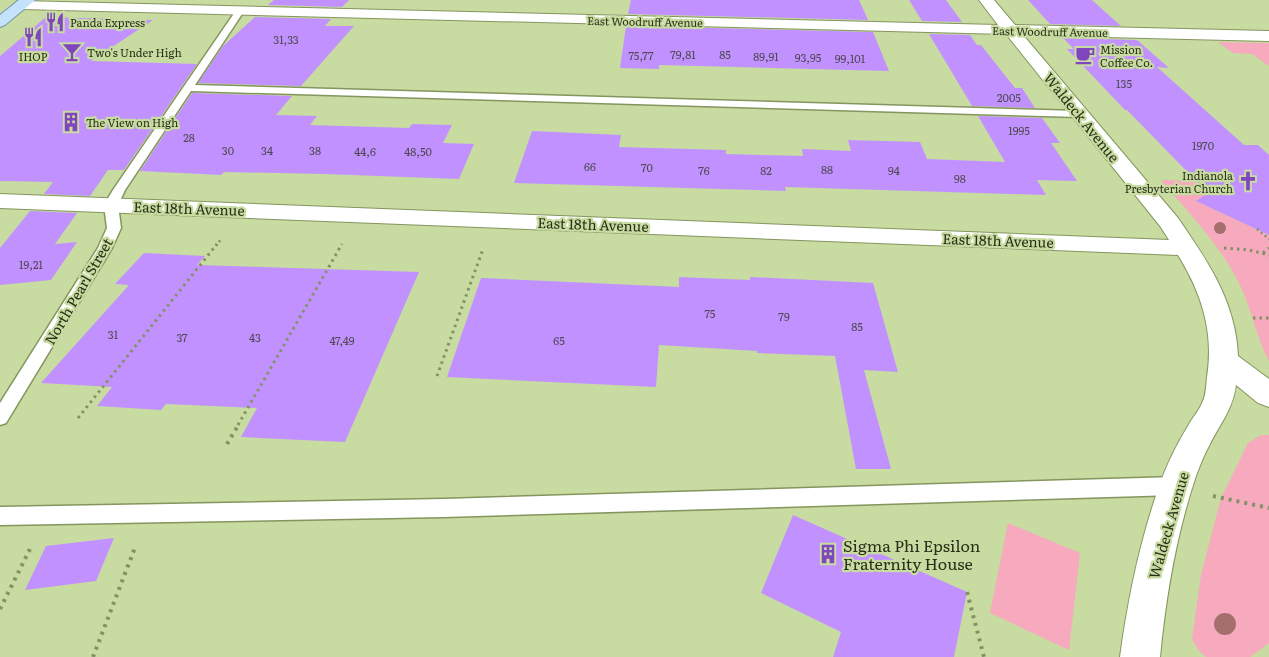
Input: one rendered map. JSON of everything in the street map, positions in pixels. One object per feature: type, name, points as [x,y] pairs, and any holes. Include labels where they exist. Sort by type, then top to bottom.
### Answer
[{"type":"main road","points":[[0,22],[25,3]]},
{"type":"street","points":[[401,15],[413,0]]},
{"type":"street","name":"Waldeck Avenue","points":[[986,0],[1170,223],[1203,275],[1214,300],[1224,337],[1226,362],[1218,402],[1196,439],[1176,486],[1155,559],[1140,657]]},
{"type":"street","name":"East Woodruff Avenue","points":[[25,3],[240,11],[1269,36]]},
{"type":"street","name":"East 18th Avenue","points":[[0,202],[1187,248]]},
{"type":"street","points":[[1226,362],[1269,395]]},
{"type":"lane","points":[[111,205],[118,190],[240,11]]},
{"type":"lane","points":[[187,88],[1079,114]]},
{"type":"lane","name":"North Pearl Street","points":[[0,418],[105,248],[114,228],[111,205]]},
{"type":"lane","points":[[0,516],[454,508],[1176,486]]},
{"type":"path","points":[[1257,229],[1269,239]]},
{"type":"path","points":[[78,418],[226,232]]},
{"type":"path","points":[[227,444],[346,236]]},
{"type":"path","points":[[437,376],[485,242]]},
{"type":"path","points":[[1216,247],[1269,254]]},
{"type":"path","points":[[1263,253],[1269,248]]},
{"type":"path","points":[[1253,318],[1269,318]]},
{"type":"path","points":[[1176,486],[1248,505],[1269,508]]},
{"type":"path","points":[[93,657],[148,514]]},
{"type":"path","points":[[0,609],[47,515]]},
{"type":"path","points":[[967,592],[984,657]]},
{"type":"shaded area","points":[[1218,42],[1269,43],[1269,66],[1252,54],[1233,53]]},
{"type":"shaded area","points":[[1161,180],[1194,181],[1207,194],[1196,201],[1269,235],[1269,361],[1244,294],[1224,257],[1204,230]]},
{"type":"shaded area","points":[[1261,435],[1269,435],[1269,643],[1250,657],[1206,657],[1199,651],[1192,639],[1201,575],[1221,498],[1248,443]]},
{"type":"shaded area","points":[[1008,523],[1080,553],[1069,650],[990,613]]},
{"type":"building","points":[[274,0],[349,0],[342,7],[268,5]]},
{"type":"building","points":[[631,0],[859,0],[868,20],[628,14]]},
{"type":"building","points":[[909,0],[946,0],[962,22],[922,21]]},
{"type":"building","points":[[1028,0],[1092,0],[1121,26],[1050,24]]},
{"type":"building","name":"The View on High","points":[[46,17],[153,20],[91,61],[197,64],[124,170],[108,170],[90,196],[44,194],[53,182],[0,181],[0,56]]},
{"type":"building","points":[[255,17],[331,19],[325,26],[354,26],[301,86],[198,83],[223,46]]},
{"type":"building","points":[[626,26],[873,32],[889,71],[659,65],[659,69],[620,68]]},
{"type":"building","points":[[929,34],[970,35],[977,45],[981,45],[1015,88],[1022,88],[1035,108],[972,106]]},
{"type":"building","points":[[1063,38],[1137,40],[1169,68],[1157,67],[1244,145],[1258,145],[1269,155],[1269,235],[1196,201],[1208,193],[1067,49],[1074,49]]},
{"type":"building","points":[[192,93],[292,96],[276,115],[317,116],[310,125],[409,128],[412,124],[452,125],[443,143],[474,144],[459,179],[224,172],[221,175],[140,171]]},
{"type":"building","points":[[978,116],[1042,118],[1060,143],[1051,143],[1077,181],[1037,180],[1046,195],[785,187],[786,191],[514,183],[532,131],[621,135],[619,147],[726,150],[726,154],[803,156],[802,149],[851,151],[848,140],[920,142],[927,159],[1005,162]]},
{"type":"building","points":[[30,211],[77,213],[55,244],[77,242],[51,280],[0,285],[0,248]]},
{"type":"building","points":[[144,253],[205,256],[197,265],[419,272],[345,442],[241,437],[257,408],[166,404],[161,410],[97,406],[112,387],[41,383],[129,285],[115,284]]},
{"type":"building","points":[[679,277],[750,280],[750,277],[873,283],[898,372],[864,370],[891,469],[856,469],[835,356],[757,353],[757,351],[659,345],[656,387],[447,377],[481,278],[679,287]]},
{"type":"building","name":"Sigma Phi Epsilon Fraternity House","points":[[793,515],[967,592],[954,657],[833,657],[841,632],[761,593]]},
{"type":"building","points":[[114,538],[96,581],[25,590],[46,546]]},
{"type":"place","name":"Panda Express","points":[[55,22]]},
{"type":"place","name":"IHOP","points":[[33,37]]},
{"type":"place","name":"Two's Under High","points":[[72,52]]},
{"type":"place","name":"Mission Coffee Co.","points":[[1085,55]]},
{"type":"place","name":"The View on High","points":[[71,122]]},
{"type":"place","name":"Indianola Presbyterian Church","points":[[1248,181]]},
{"type":"place","name":"Sigma Phi Epsilon Fraternity House","points":[[828,554]]}]
